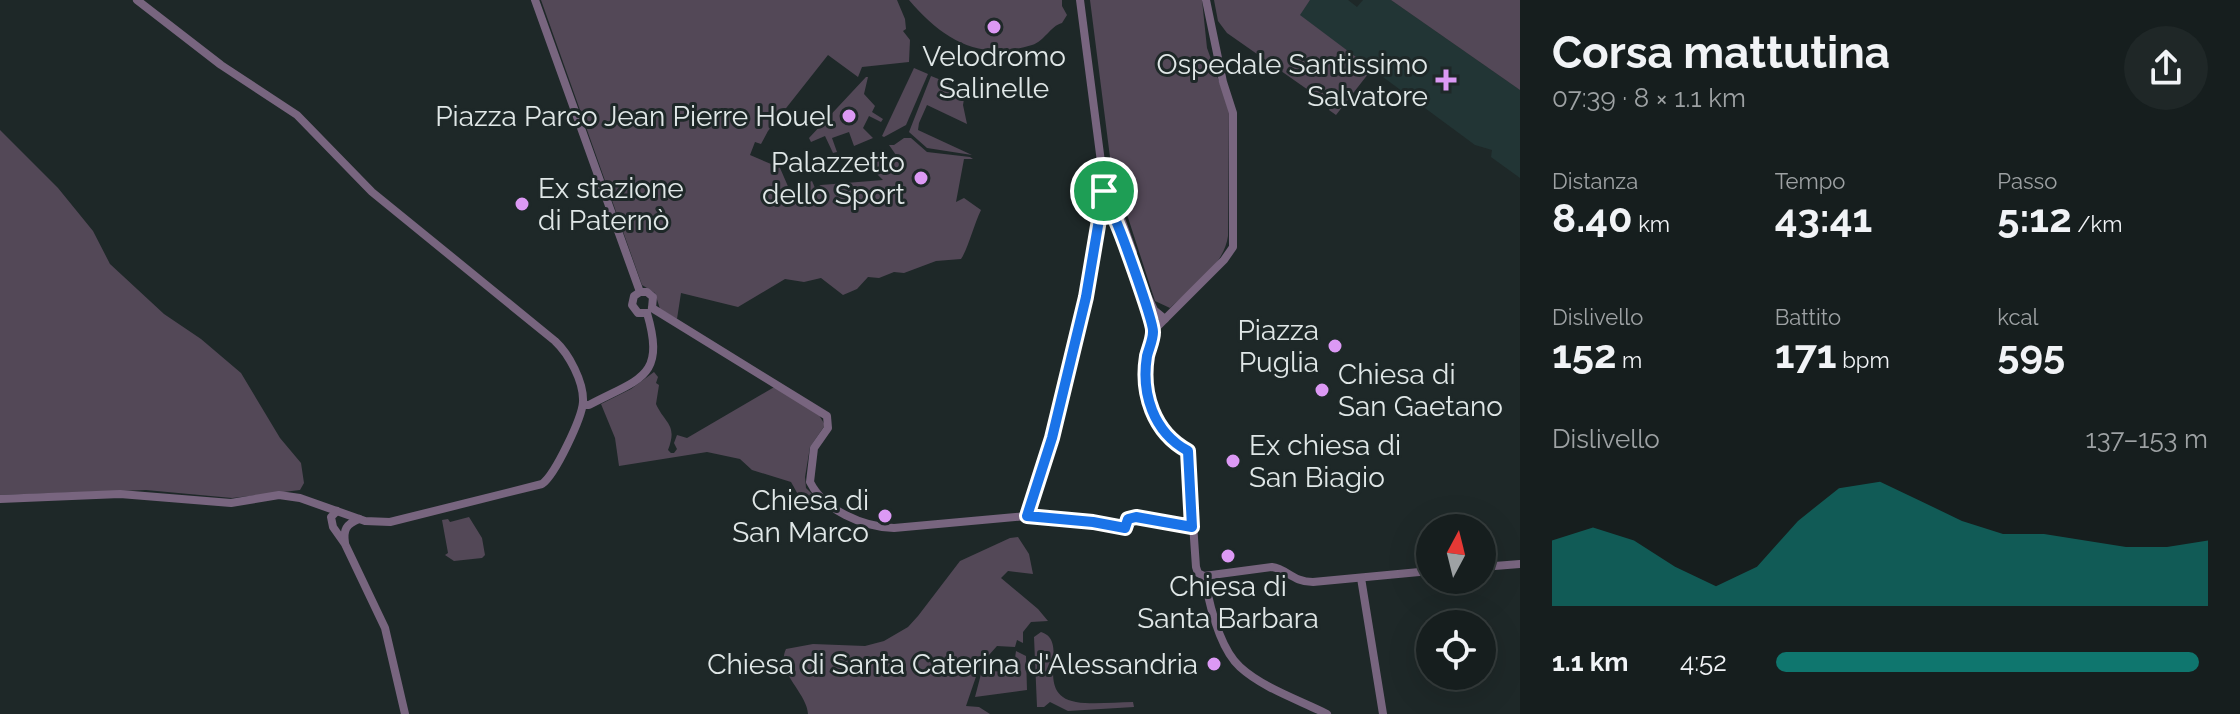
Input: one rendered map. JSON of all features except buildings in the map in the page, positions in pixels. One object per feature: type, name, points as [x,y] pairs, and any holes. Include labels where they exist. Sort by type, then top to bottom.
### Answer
[{"type":"street","points":[[0,499],[120,494],[231,503],[279,495],[310,501],[373,523],[390,522],[542,484],[556,469],[583,405],[578,380],[561,346],[372,192],[297,115],[221,65],[137,0]]},
{"type":"street","points":[[535,0],[640,292]]},
{"type":"street","points":[[1027,516],[1052,438],[1107,212],[1082,0]]},
{"type":"street","points":[[1206,0],[1223,82],[1233,113],[1233,247],[1224,260],[1154,330],[1148,355],[1146,396],[1166,433],[1175,444],[1188,451],[1188,526],[1198,573],[1207,576],[1264,567],[1279,568],[1290,577],[1305,582],[1416,572]]},
{"type":"street","points":[[1106,194],[1115,202],[1150,302],[1165,319]]},
{"type":"street","points":[[1107,212],[1115,202]]},
{"type":"street","points":[[1107,212],[1154,330]]},
{"type":"street","points":[[583,405],[589,405],[637,380],[649,368],[655,349],[649,311],[653,297],[647,292],[640,292],[632,299],[638,313],[649,311],[827,416],[828,428],[814,448],[810,482],[840,513],[878,527],[894,528],[1027,516],[1125,528],[1128,519],[1136,517],[1188,526]]},
{"type":"street","points":[[310,501],[345,544],[385,628],[405,714]]},
{"type":"street","points":[[333,527],[331,517],[338,512]]},
{"type":"street","points":[[338,512],[345,544]]},
{"type":"street","points":[[344,533],[346,527],[359,519]]},
{"type":"street","points":[[1496,566],[1520,564]]},
{"type":"street","points":[[1207,576],[1212,613],[1233,659],[1253,676],[1327,714]]},
{"type":"street","points":[[1363,577],[1383,714]]},
{"type":"shaded area","points":[[541,0],[897,0],[905,19],[906,29],[903,31],[910,40],[909,62],[862,67],[858,77],[828,55],[761,144],[755,142],[750,155],[771,164],[777,161],[790,191],[812,181],[815,188],[883,180],[868,165],[896,155],[889,145],[904,138],[911,138],[927,152],[970,157],[973,159],[964,159],[956,202],[964,198],[981,210],[961,259],[936,261],[879,278],[868,277],[857,289],[843,295],[821,278],[804,282],[785,279],[738,307],[681,293],[677,319],[660,309],[655,293],[642,285]]},
{"type":"shaded area","name":"Velodromo Salinelle","points":[[909,0],[1062,0],[1067,15],[1062,23],[1037,43],[995,51],[978,49],[948,36]]},
{"type":"shaded area","points":[[1090,0],[1202,0],[1207,48],[1229,109],[1228,236],[1213,267],[1170,308],[1155,301],[1111,165]]},
{"type":"shaded area","points":[[1214,0],[1310,0],[1300,15],[1372,69],[1336,115],[1329,110],[1331,106],[1227,33],[1218,21]]},
{"type":"shaded area","name":"Ospedale Santissimo Salvatore","points":[[1310,0],[1348,0],[1357,7],[1363,0],[1391,0],[1520,90],[1520,178],[1491,157],[1492,150],[1475,145],[1299,15]]},
{"type":"shaded area","points":[[1391,0],[1520,0],[1520,90]]},
{"type":"shaded area","points":[[914,68],[928,74],[906,125],[884,137],[882,136]]},
{"type":"shaded area","points":[[931,76],[941,80],[939,86],[943,87],[945,82],[965,93],[963,105],[967,124],[927,105],[918,130],[972,155],[927,148],[909,132]]},
{"type":"shaded area","name":"Piazza Parco Jean Pierre Houel","points":[[866,77],[864,94],[875,106],[872,112],[883,119],[881,122],[869,116],[863,128],[873,138],[854,146],[849,132],[832,138],[837,152],[833,153],[825,136],[811,142],[809,138]]},
{"type":"shaded area","points":[[0,130],[58,188],[93,231],[110,264],[164,314],[201,339],[241,373],[280,438],[301,463],[304,483],[300,490],[232,498],[146,490],[0,495]]},
{"type":"shaded area","points":[[654,372],[659,385],[656,404],[671,429],[668,450],[671,453],[677,449],[674,443],[677,435],[687,438],[776,386],[819,415],[825,425],[810,447],[806,488],[828,510],[801,500],[791,482],[752,470],[740,459],[707,452],[619,466],[615,438],[601,404],[631,389]]},
{"type":"shaded area","points":[[469,517],[482,538],[485,555],[454,561],[445,555],[448,553],[442,520],[448,519],[450,522]]},
{"type":"shaded area","points":[[1018,537],[1029,554],[1033,574],[1008,571],[1001,578],[1048,621],[1031,622],[1023,632],[1023,643],[1017,640],[1015,647],[997,646],[980,665],[966,706],[979,707],[990,714],[808,714],[803,698],[785,666],[786,649],[813,644],[865,646],[884,641],[908,627],[960,561]]},
{"type":"shaded area","points":[[1041,632],[1049,637],[1053,646],[1054,679],[1056,689],[1063,697],[1083,703],[1133,702],[1134,707],[1068,711],[1050,702],[1044,707],[1037,707],[1034,637]]},
{"type":"shaded area","points":[[1016,651],[1026,656],[1027,690],[975,697],[981,674],[988,671],[1013,672]]},
{"type":"place","name":"Velodromo Salinelle","points":[[994,27]]},
{"type":"place","name":"Ospedale Santissimo Salvatore","points":[[1446,80]]},
{"type":"place","name":"Piazza Parco Jean Pierre Houel","points":[[849,116]]},
{"type":"place","name":"Palazzetto dello Sport","points":[[921,178]]},
{"type":"place","name":"Ex stazione di Paternò","points":[[522,204]]},
{"type":"place","name":"Piazza Puglia","points":[[1335,346]]},
{"type":"place","name":"Chiesa di San Gaetano","points":[[1322,390]]},
{"type":"place","name":"Ex chiesa di San Biagio","points":[[1233,461]]},
{"type":"place","name":"Chiesa di San Marco","points":[[885,516]]},
{"type":"place","name":"Chiesa di Santa Barbara","points":[[1228,556]]},
{"type":"place","name":"Chiesa di Santa Caterina d'Alessandria","points":[[1214,664]]},
{"type":"route","points":[[1111,190],[1115,197],[1111,211],[1154,330],[1148,355],[1146,396],[1166,433],[1175,444],[1188,451],[1192,527],[1136,517],[1128,519],[1125,528],[1027,516],[1052,438],[1086,297],[1104,191],[1111,190]]}]
